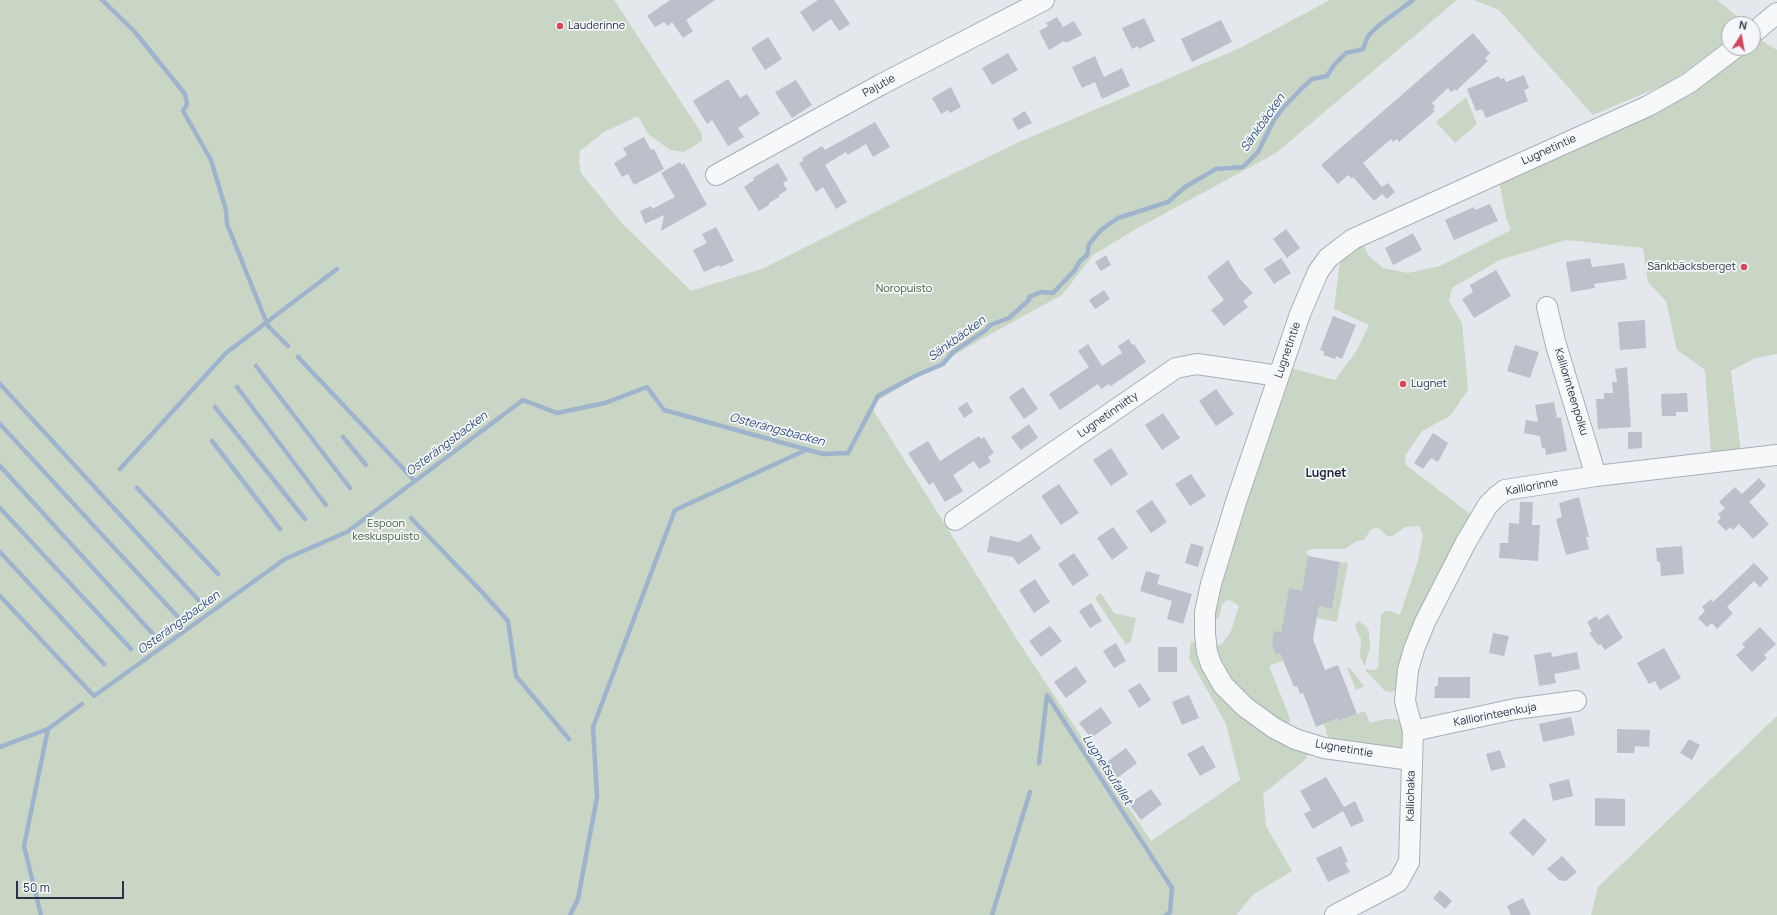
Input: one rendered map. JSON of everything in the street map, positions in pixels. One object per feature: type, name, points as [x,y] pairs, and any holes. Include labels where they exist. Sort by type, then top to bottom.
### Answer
[{"type":"street","name":"Pajutie","points":[[716,175],[882,84],[1044,0]]},
{"type":"street","points":[[1761,26],[1777,13]]},
{"type":"street","name":"Lugnetintie","points":[[1411,760],[1324,748],[1290,736],[1274,728],[1245,707],[1224,685],[1211,664],[1205,634],[1206,612],[1211,584],[1236,502],[1300,314],[1318,272],[1328,258],[1353,239],[1648,106],[1689,83],[1724,56]]},
{"type":"street","name":"Kalliorinteenpolku","points":[[1547,307],[1556,346],[1596,476]]},
{"type":"street","name":"Lugnetinniitty","points":[[955,520],[1176,368],[1197,364],[1279,376]]},
{"type":"street","name":"Kalliorinne","points":[[1413,731],[1404,701],[1408,670],[1414,649],[1432,608],[1466,542],[1488,505],[1505,490],[1596,476],[1777,455]]},
{"type":"street","name":"Kalliorinteenkuja","points":[[1413,731],[1515,709],[1576,701]]},
{"type":"street","name":"Kalliohaka","points":[[1336,915],[1398,882],[1409,862],[1413,731]]},
{"type":"green space","name":"Espoon keskuspuisto","points":[[0,0],[614,0],[702,134],[702,141],[684,152],[670,150],[648,134],[638,116],[604,132],[580,151],[579,162],[581,173],[620,221],[691,291],[764,268],[907,196],[1019,142],[1240,48],[1330,0],[1457,0],[1276,153],[1138,228],[1093,255],[1062,295],[987,336],[870,405],[1018,641],[1151,841],[1240,780],[1226,724],[1189,658],[1191,641],[1198,644],[1215,683],[1308,748],[1307,758],[1263,794],[1266,826],[1292,871],[1254,894],[1236,915],[0,915]]},
{"type":"green space","points":[[1474,0],[1717,0],[1736,16],[1721,16],[1721,45],[1671,82],[1593,115],[1499,10]]},
{"type":"green space","points":[[1761,41],[1777,50],[1777,354],[1755,358],[1731,371],[1741,452],[1711,454],[1705,370],[1677,350],[1666,301],[1648,282],[1643,248],[1566,240],[1500,260],[1452,288],[1449,301],[1462,323],[1468,390],[1450,416],[1422,431],[1405,456],[1406,465],[1474,517],[1399,690],[1390,692],[1385,691],[1366,671],[1366,668],[1369,670],[1374,670],[1378,667],[1381,615],[1386,611],[1391,611],[1400,615],[1418,561],[1423,535],[1419,526],[1405,527],[1393,536],[1387,536],[1379,528],[1371,529],[1364,540],[1357,541],[1345,549],[1313,549],[1305,551],[1309,556],[1302,591],[1289,589],[1281,632],[1274,631],[1272,644],[1276,655],[1280,653],[1283,661],[1269,666],[1290,718],[1287,729],[1226,678],[1212,648],[1222,644],[1231,631],[1239,606],[1230,600],[1225,601],[1222,605],[1219,617],[1212,624],[1214,593],[1287,367],[1335,380],[1357,350],[1369,325],[1334,309],[1341,254],[1361,239],[1368,255],[1383,268],[1408,273],[1440,266],[1511,230],[1506,217],[1499,181],[1673,100],[1736,56],[1761,56]]},
{"type":"green space","points":[[1466,97],[1477,124],[1455,143],[1436,122]]},
{"type":"green space","points":[[1340,562],[1348,563],[1337,622],[1317,618],[1319,606],[1332,608]]},
{"type":"green space","points":[[1101,593],[1114,613],[1136,618],[1131,641],[1126,645],[1095,598]]},
{"type":"green space","points":[[1358,621],[1366,626],[1369,631],[1370,648],[1366,660],[1366,666],[1360,656],[1361,639],[1355,626]]},
{"type":"green space","points":[[1347,668],[1351,669],[1364,686],[1356,690]]},
{"type":"green space","points":[[1365,711],[1370,723],[1386,719],[1394,719],[1404,722],[1405,750],[1330,744],[1324,724],[1338,718],[1340,721]]},
{"type":"green space","points":[[1777,716],[1777,915],[1591,915],[1598,887]]},
{"type":"building","points":[[670,0],[715,0],[686,20],[693,31],[683,38],[672,22],[668,26],[664,22],[655,27],[647,16]]},
{"type":"building","points":[[818,0],[834,0],[850,24],[839,31],[831,19],[813,32],[800,12]]},
{"type":"building","points":[[1057,17],[1063,27],[1074,21],[1082,35],[1066,43],[1064,41],[1049,50],[1039,31],[1048,26],[1046,23]]},
{"type":"building","points":[[1144,18],[1155,41],[1139,49],[1138,46],[1132,49],[1122,28]]},
{"type":"building","points":[[1221,20],[1232,42],[1192,62],[1181,39]]},
{"type":"building","points":[[1473,33],[1490,53],[1485,58],[1488,61],[1456,91],[1455,89],[1451,92],[1448,88],[1432,103],[1435,107],[1433,109],[1435,111],[1399,142],[1397,139],[1393,142],[1391,139],[1363,163],[1382,187],[1388,183],[1395,192],[1387,199],[1382,194],[1374,201],[1353,177],[1352,179],[1348,175],[1338,184],[1321,165]]},
{"type":"building","points":[[768,37],[782,59],[765,70],[751,48]]},
{"type":"building","points":[[1008,53],[1018,70],[992,85],[982,68]]},
{"type":"building","points":[[1095,56],[1104,77],[1122,68],[1130,86],[1102,99],[1095,82],[1082,88],[1072,67]]},
{"type":"building","points":[[1524,75],[1529,88],[1524,90],[1528,101],[1486,118],[1482,109],[1476,111],[1467,89],[1499,76],[1500,79],[1504,78],[1506,82]]},
{"type":"building","points":[[728,79],[740,98],[747,94],[760,114],[738,128],[744,137],[728,146],[712,120],[707,124],[693,101]]},
{"type":"building","points":[[796,80],[812,105],[792,118],[775,92]]},
{"type":"building","points":[[951,87],[961,107],[950,113],[948,110],[941,114],[932,98]]},
{"type":"building","points":[[1025,111],[1032,123],[1018,130],[1012,119]]},
{"type":"building","points":[[875,122],[890,147],[873,157],[866,144],[848,155],[846,152],[825,165],[847,202],[836,209],[823,187],[816,192],[799,163],[804,160],[802,158],[822,146],[825,150]]},
{"type":"building","points":[[644,137],[651,150],[654,149],[664,169],[634,185],[628,174],[622,177],[614,163],[627,155],[623,148]]},
{"type":"building","points":[[680,162],[682,165],[684,163],[707,205],[661,231],[664,215],[645,224],[640,211],[651,206],[652,209],[675,197],[661,173]]},
{"type":"building","points":[[778,163],[788,180],[783,183],[787,190],[759,211],[744,187],[754,180],[753,178]]},
{"type":"building","points":[[1490,204],[1498,221],[1454,240],[1445,220],[1474,207],[1475,210]]},
{"type":"building","points":[[716,227],[734,261],[720,267],[719,265],[704,272],[693,250],[707,243],[702,234]]},
{"type":"building","points":[[1286,229],[1300,248],[1287,258],[1273,239]]},
{"type":"building","points":[[1413,233],[1422,250],[1393,265],[1385,248]]},
{"type":"building","points":[[1106,255],[1111,265],[1101,271],[1095,262]]},
{"type":"building","points":[[1281,258],[1291,273],[1274,284],[1264,269]]},
{"type":"building","points":[[1590,258],[1592,267],[1624,263],[1627,279],[1594,284],[1595,288],[1571,292],[1566,262]]},
{"type":"building","points":[[1228,260],[1239,278],[1253,293],[1243,301],[1248,307],[1224,326],[1211,310],[1224,300],[1207,277]]},
{"type":"building","points":[[1496,270],[1511,296],[1474,318],[1462,299],[1473,292],[1470,285]]},
{"type":"building","points":[[1104,290],[1110,299],[1095,309],[1089,300]]},
{"type":"building","points":[[1333,316],[1356,325],[1342,359],[1336,356],[1335,359],[1323,355],[1325,352],[1320,350]]},
{"type":"building","points":[[1645,320],[1646,348],[1620,350],[1618,322]]},
{"type":"building","points":[[1129,339],[1146,362],[1111,386],[1109,384],[1101,389],[1098,384],[1060,410],[1049,394],[1089,367],[1078,351],[1088,344],[1102,366],[1122,353],[1118,346]]},
{"type":"building","points":[[1515,345],[1539,352],[1530,378],[1507,371]]},
{"type":"building","points":[[1627,367],[1631,427],[1598,429],[1596,399],[1604,399],[1604,393],[1613,393],[1612,382],[1617,382],[1615,369]]},
{"type":"building","points":[[1023,387],[1038,409],[1024,419],[1009,397]]},
{"type":"building","points":[[1216,389],[1234,414],[1216,426],[1199,401]]},
{"type":"building","points":[[1687,393],[1688,412],[1676,412],[1676,416],[1662,416],[1661,394]]},
{"type":"building","points":[[967,402],[973,412],[964,418],[958,408]]},
{"type":"building","points":[[1554,402],[1557,418],[1561,417],[1567,451],[1546,455],[1545,448],[1542,448],[1540,436],[1524,433],[1526,420],[1538,422],[1535,405]]},
{"type":"building","points":[[1163,413],[1180,438],[1162,450],[1145,425]]},
{"type":"building","points":[[1029,424],[1038,438],[1021,450],[1011,437]]},
{"type":"building","points":[[1628,432],[1642,432],[1642,448],[1628,449]]},
{"type":"building","points":[[1433,433],[1448,443],[1438,462],[1431,458],[1423,469],[1414,463]]},
{"type":"building","points":[[979,436],[981,439],[984,437],[994,453],[988,457],[991,462],[979,469],[974,461],[953,475],[963,491],[945,502],[933,482],[929,485],[908,453],[928,441],[940,461]]},
{"type":"building","points":[[1111,448],[1128,474],[1111,486],[1093,460]]},
{"type":"building","points":[[1191,474],[1206,496],[1190,506],[1175,484]]},
{"type":"building","points":[[1759,478],[1766,486],[1749,502],[1769,524],[1753,539],[1739,524],[1733,530],[1730,527],[1726,531],[1717,522],[1721,518],[1718,514],[1725,508],[1719,502],[1735,487],[1742,494]]},
{"type":"building","points":[[1059,484],[1079,513],[1061,525],[1041,496]]},
{"type":"building","points":[[1579,497],[1589,537],[1586,537],[1589,549],[1566,555],[1556,519],[1562,517],[1559,503]]},
{"type":"building","points":[[1152,500],[1167,522],[1151,533],[1136,511]]},
{"type":"building","points":[[1520,502],[1533,502],[1532,525],[1540,525],[1538,561],[1499,558],[1500,543],[1508,543],[1509,523],[1519,524]]},
{"type":"building","points":[[1113,527],[1128,548],[1112,560],[1097,538]]},
{"type":"building","points":[[1031,534],[1041,549],[1018,565],[1013,557],[987,552],[990,536],[1019,542]]},
{"type":"building","points":[[1191,543],[1204,547],[1198,567],[1185,563]]},
{"type":"building","points":[[1682,546],[1684,574],[1661,576],[1660,562],[1657,562],[1656,548]]},
{"type":"building","points":[[1074,553],[1089,575],[1073,586],[1058,564]]},
{"type":"building","points":[[1308,556],[1340,562],[1332,609],[1319,606],[1313,639],[1325,670],[1338,665],[1357,714],[1339,721],[1338,718],[1316,727],[1303,693],[1300,694],[1297,686],[1294,687],[1280,653],[1276,655],[1272,644],[1274,631],[1281,632],[1289,588],[1302,591]]},
{"type":"building","points":[[1754,563],[1769,578],[1760,587],[1754,581],[1727,607],[1733,613],[1717,629],[1712,623],[1707,627],[1698,618],[1705,611],[1702,607],[1711,599],[1713,602]]},
{"type":"building","points":[[1146,571],[1160,575],[1157,584],[1192,594],[1183,624],[1167,619],[1172,601],[1140,591]]},
{"type":"building","points":[[1035,579],[1050,602],[1034,613],[1019,590]]},
{"type":"building","points":[[1091,603],[1102,621],[1090,628],[1079,611]]},
{"type":"building","points":[[1608,614],[1623,638],[1605,650],[1601,644],[1598,645],[1589,633],[1592,631],[1587,622],[1596,616],[1599,620]]},
{"type":"building","points":[[1050,626],[1062,641],[1041,657],[1029,641]]},
{"type":"building","points":[[1760,627],[1776,644],[1764,655],[1767,658],[1752,672],[1736,655],[1745,647],[1742,644]]},
{"type":"building","points":[[1493,633],[1509,636],[1504,656],[1489,653]]},
{"type":"building","points":[[1116,643],[1126,661],[1114,668],[1103,651]]},
{"type":"building","points":[[1158,647],[1177,647],[1177,672],[1158,672]]},
{"type":"building","points":[[1664,648],[1681,678],[1660,690],[1655,681],[1649,684],[1637,663]]},
{"type":"building","points":[[1551,652],[1552,657],[1577,652],[1580,669],[1554,674],[1556,683],[1539,686],[1534,655]]},
{"type":"building","points":[[1076,666],[1087,682],[1066,698],[1054,682]]},
{"type":"building","points":[[1438,677],[1470,677],[1470,698],[1434,698],[1435,686],[1438,686]]},
{"type":"building","points":[[1140,683],[1151,700],[1139,708],[1128,690]]},
{"type":"building","points":[[1189,695],[1199,718],[1182,725],[1172,702]]},
{"type":"building","points":[[1101,707],[1112,723],[1091,738],[1079,723]]},
{"type":"building","points":[[1571,717],[1575,735],[1543,742],[1539,724]]},
{"type":"building","points":[[1617,729],[1650,730],[1649,747],[1635,746],[1634,753],[1617,753]]},
{"type":"building","points":[[1689,739],[1700,745],[1692,760],[1680,753]]},
{"type":"building","points":[[1203,745],[1216,767],[1200,776],[1187,754]]},
{"type":"building","points":[[1126,748],[1137,763],[1116,779],[1104,764]]},
{"type":"building","points":[[1500,750],[1506,767],[1491,771],[1486,754]]},
{"type":"building","points":[[1326,777],[1344,807],[1355,801],[1364,821],[1351,827],[1343,811],[1313,829],[1304,814],[1311,810],[1300,791]]},
{"type":"building","points":[[1569,779],[1573,796],[1553,801],[1549,784]]},
{"type":"building","points":[[1151,789],[1162,804],[1141,820],[1129,804]]},
{"type":"building","points":[[1595,798],[1625,799],[1625,826],[1595,826]]},
{"type":"building","points":[[1524,818],[1547,840],[1533,856],[1509,833]]},
{"type":"building","points":[[1341,846],[1348,862],[1345,863],[1350,872],[1328,882],[1316,858]]},
{"type":"building","points":[[1562,856],[1577,872],[1566,881],[1559,880],[1547,869]]},
{"type":"building","points":[[1440,890],[1452,901],[1445,909],[1433,898]]},
{"type":"building","points":[[1523,898],[1531,915],[1511,915],[1507,906]]},
{"type":"waterway","points":[[102,0],[134,31],[185,94],[187,104],[183,111],[211,160],[226,210],[227,224],[268,326],[288,346]]},
{"type":"waterway","name":"Osterängsbacken","points":[[0,596],[94,696],[285,559],[347,532],[523,400],[557,413],[605,403],[647,387],[664,410],[823,454],[848,453],[878,396],[915,376],[943,364],[953,352],[986,330],[990,325],[1009,318],[1029,300],[1029,297],[1041,292],[1053,293],[1074,271],[1080,261],[1087,255],[1089,244],[1101,230],[1118,218],[1168,202],[1185,187],[1216,169],[1243,167],[1258,152],[1274,120],[1301,89],[1312,79],[1327,76],[1334,65],[1346,53],[1363,49],[1368,36],[1378,26],[1413,0]]},
{"type":"waterway","points":[[120,469],[226,353],[337,269]]},
{"type":"waterway","points":[[298,357],[415,481]]},
{"type":"waterway","points":[[256,366],[350,488]]},
{"type":"waterway","points":[[0,384],[202,604]]},
{"type":"waterway","points":[[237,387],[326,505]]},
{"type":"waterway","points":[[215,407],[305,519]]},
{"type":"waterway","points":[[0,424],[178,617]]},
{"type":"waterway","points":[[343,437],[366,465]]},
{"type":"waterway","points":[[212,441],[280,529]]},
{"type":"waterway","points":[[570,915],[578,899],[597,797],[593,727],[675,510],[806,450]]},
{"type":"waterway","points":[[0,466],[153,634]]},
{"type":"waterway","points":[[137,488],[218,574]]},
{"type":"waterway","points":[[0,508],[131,649]]},
{"type":"waterway","points":[[411,518],[508,621],[516,676],[569,739]]},
{"type":"waterway","points":[[0,552],[104,664]]},
{"type":"waterway","name":"Lugnetsufallet","points":[[1039,763],[1047,695],[1172,888],[1170,912],[1166,915]]},
{"type":"waterway","name":"Osterängsbacken","points":[[0,747],[48,729],[82,704]]},
{"type":"waterway","points":[[41,915],[24,846],[48,729]]},
{"type":"waterway","name":"Lugnetsufallet","points":[[992,915],[1030,792]]},
{"type":"place","name":"Lauderinne","points":[[560,26]]},
{"type":"place","name":"Sänkbäcksberget","points":[[1744,267]]},
{"type":"place","name":"Lugnet","points":[[1403,384]]},
{"type":"district","name":"Lugnet","points":[[1326,474]]},
{"type":"water label","name":"Sänkbäcken","points":[[1263,123]]},
{"type":"water label","name":"Sänkbäcken","points":[[957,339]]},
{"type":"park label","name":"Noropuisto","points":[[904,289]]}]
